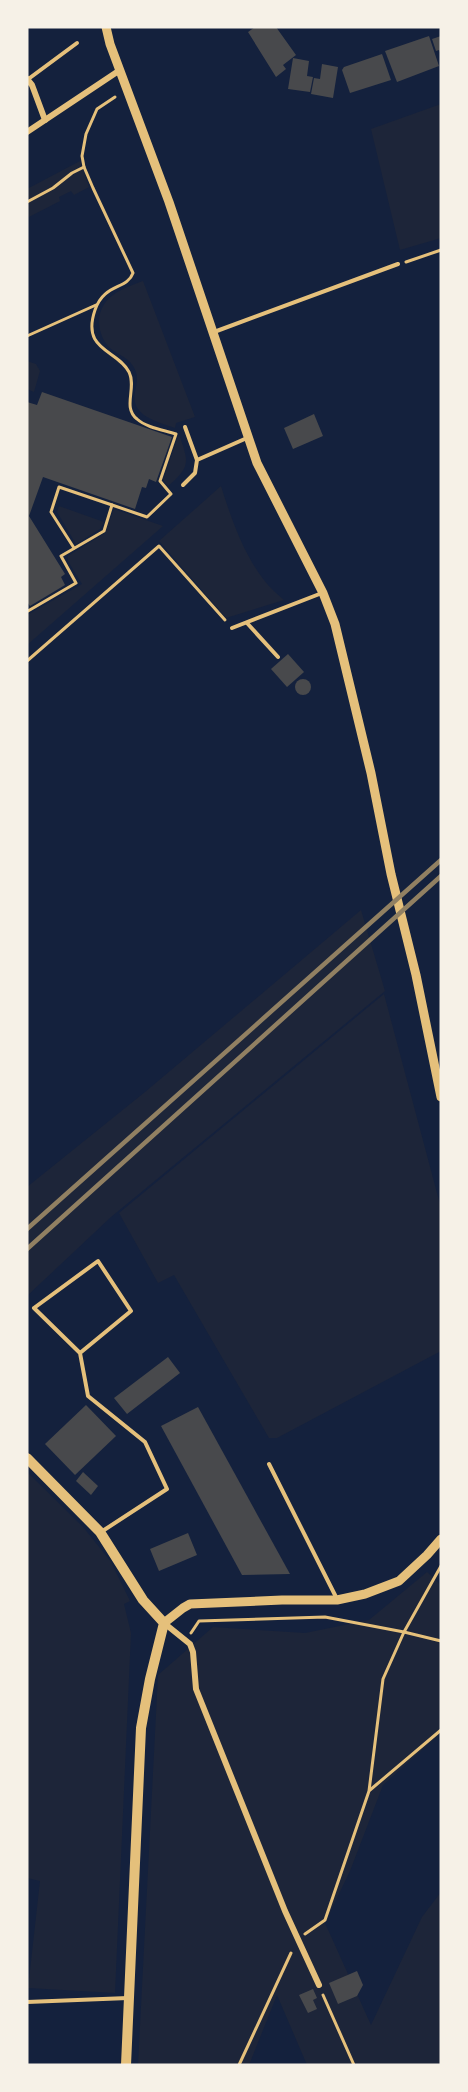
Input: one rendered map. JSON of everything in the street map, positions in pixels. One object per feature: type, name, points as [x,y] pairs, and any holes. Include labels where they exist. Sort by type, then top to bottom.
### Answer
[{"type":"main road","points":[[27,1458],[100,1532],[143,1600],[165,1623],[150,1679],[141,1728],[126,2065]]},
{"type":"street","points":[[106,27],[169,202],[257,463],[323,592],[338,636],[371,773],[441,1097]]},
{"type":"street","points":[[27,132],[120,70]]},
{"type":"street","points":[[27,79],[45,120]]},
{"type":"street","points":[[319,1985],[196,1689],[193,1652],[185,1640],[165,1623],[190,1604],[337,1600],[365,1594],[399,1581],[441,1539]]},
{"type":"lane","points":[[27,79],[78,43]]},
{"type":"lane","points":[[213,332],[398,264]]},
{"type":"lane","points":[[183,485],[195,473],[197,460],[185,428]]},
{"type":"lane","points":[[197,460],[248,438]]},
{"type":"lane","points":[[232,628],[323,592]]},
{"type":"lane","points":[[247,623],[278,657]]},
{"type":"lane","points":[[80,1353],[131,1311],[98,1261],[34,1308],[80,1353],[88,1395],[145,1442],[167,1489],[100,1532]]},
{"type":"lane","points":[[269,1464],[337,1600]]},
{"type":"lane","points":[[27,2001],[129,1998]]},
{"type":"path","points":[[75,548],[51,512],[59,487],[147,517],[171,494],[160,481],[176,434],[138,420],[132,413],[129,401],[132,389],[131,377],[126,366],[99,346],[94,335],[93,323],[97,304],[106,292],[132,278],[133,270],[84,167],[84,143],[97,109],[127,89]]},
{"type":"path","points":[[27,202],[84,167]]},
{"type":"path","points":[[398,264],[441,250]]},
{"type":"path","points":[[27,336],[97,304]]},
{"type":"path","points":[[27,610],[76,583],[61,556],[104,531],[112,505]]},
{"type":"path","points":[[27,661],[159,546],[232,628]]},
{"type":"path","points":[[239,2065],[298,1939],[325,1920],[369,1791],[382,1679],[404,1632],[441,1566]]},
{"type":"path","points":[[185,1640],[199,1621],[233,1618],[325,1617],[441,1641]]},
{"type":"path","points":[[369,1791],[441,1730]]},
{"type":"path","points":[[327,2004],[354,2065]]},
{"type":"shaded area","points":[[441,104],[441,238],[400,250],[371,129]]},
{"type":"shaded area","points":[[80,161],[89,187],[74,195],[71,191],[59,197],[60,201],[29,217],[27,189]]},
{"type":"shaded area","points":[[143,281],[195,417],[176,423],[175,428],[147,417],[137,407],[135,369],[128,360],[108,346],[100,331],[100,312],[108,299],[121,290]]},
{"type":"shaded area","points":[[27,361],[36,364],[40,371],[34,392],[27,389]]},
{"type":"shaded area","points":[[179,434],[186,463],[181,473],[168,486],[163,480]]},
{"type":"shaded area","points":[[221,486],[233,523],[250,558],[266,583],[284,600],[226,618],[159,541]]},
{"type":"shaded area","points":[[59,506],[104,522],[100,529],[76,544],[57,512]]},
{"type":"shaded area","points":[[114,509],[163,526],[27,645],[27,615],[82,584],[68,561],[68,556],[105,533]]},
{"type":"shaded area","points":[[361,910],[385,991],[111,1217],[27,1296],[27,1187],[145,1092]]},
{"type":"shaded area","points":[[384,994],[441,1208],[441,1351],[277,1438],[269,1438],[174,1275],[158,1283],[119,1213]]},
{"type":"shaded area","points":[[27,1472],[83,1527],[111,1562],[130,1601],[124,1604],[131,1633],[115,1993],[28,1988],[40,1881],[27,1878]]},
{"type":"shaded area","points":[[427,1572],[441,1585],[441,1733],[383,1785],[350,1871],[325,1923],[371,2025],[422,1917],[441,1892],[441,2065],[307,2065],[277,1995],[249,2065],[138,2065],[158,1675],[213,1627],[305,1633],[369,1620]]},
{"type":"building","points":[[255,27],[276,27],[296,55],[283,65],[286,69],[276,77],[248,32]]},
{"type":"building","points":[[429,36],[439,66],[397,82],[385,51]]},
{"type":"building","points":[[441,36],[441,55],[439,50],[436,51],[432,39]]},
{"type":"building","points":[[382,54],[391,80],[350,93],[342,70],[344,67]]},
{"type":"building","points":[[293,58],[309,61],[307,76],[313,77],[310,92],[288,89]]},
{"type":"building","points":[[322,64],[338,67],[333,98],[311,94],[314,78],[320,79]]},
{"type":"building","points":[[42,392],[172,437],[156,482],[149,479],[146,488],[142,487],[135,509],[43,477],[29,516],[65,574],[61,577],[65,585],[30,606],[27,602],[27,402],[37,405]]},
{"type":"building","points":[[314,414],[323,436],[293,449],[284,428]]},
{"type":"building","points":[[288,654],[304,672],[287,687],[271,669]]},
{"type":"building","points":[[300,679],[306,679],[311,687],[309,693],[300,695],[295,690],[295,684]]},
{"type":"building","points":[[168,1357],[180,1373],[127,1414],[114,1398]]},
{"type":"building","points":[[86,1405],[116,1436],[75,1475],[45,1444]]},
{"type":"building","points":[[198,1407],[290,1574],[242,1575],[161,1426]]},
{"type":"building","points":[[83,1472],[98,1486],[91,1495],[76,1481]]},
{"type":"building","points":[[188,1533],[197,1555],[159,1571],[150,1549]]},
{"type":"building","points":[[357,1971],[363,1985],[357,1996],[338,2004],[329,1983]]},
{"type":"building","points":[[313,1989],[317,1998],[313,2000],[317,2009],[308,2013],[299,1995]]},
{"type":"railway","points":[[27,1229],[441,860]]},
{"type":"railway","points":[[27,1249],[441,876]]}]
